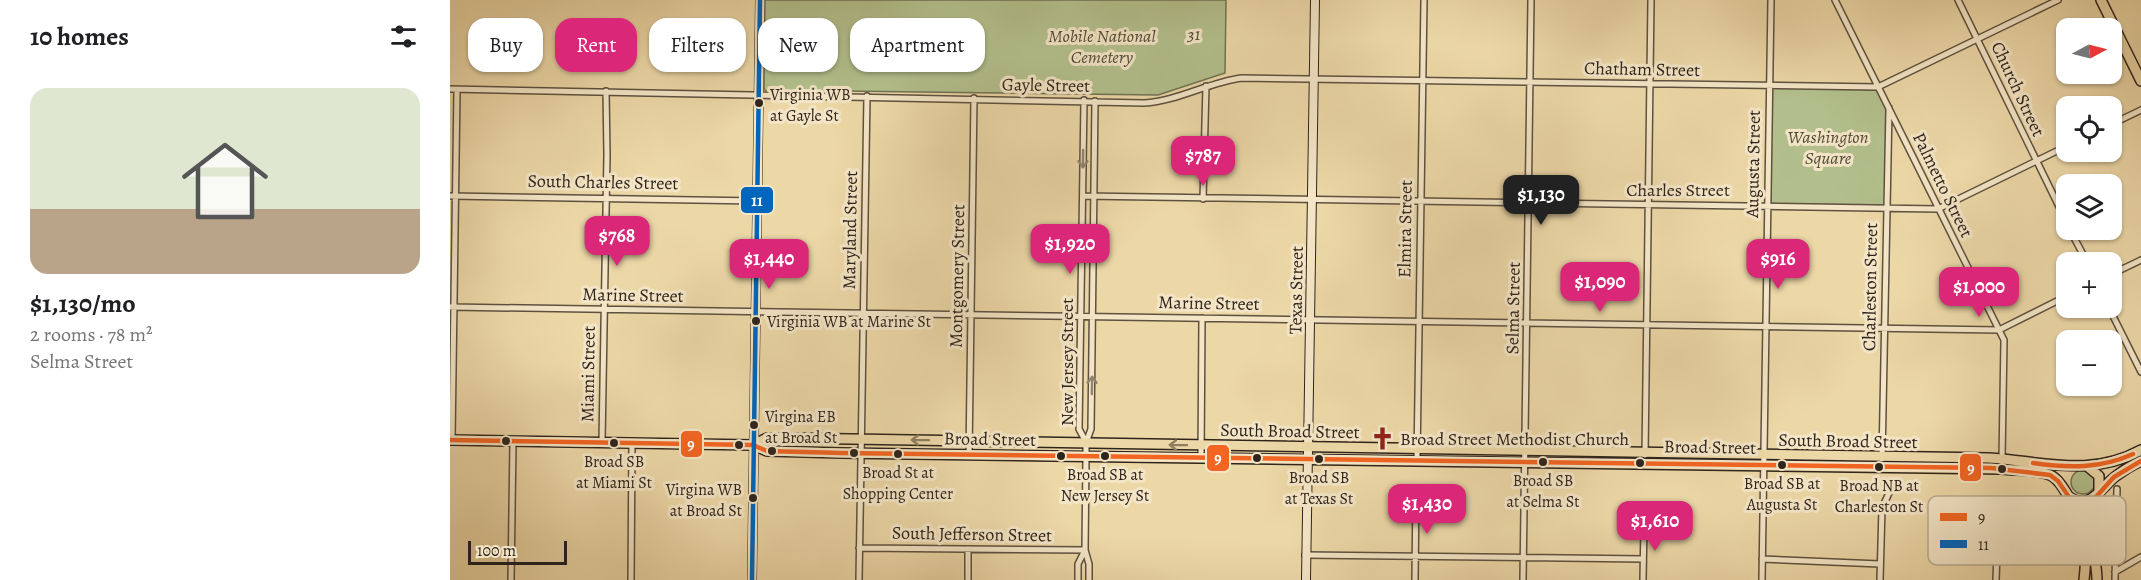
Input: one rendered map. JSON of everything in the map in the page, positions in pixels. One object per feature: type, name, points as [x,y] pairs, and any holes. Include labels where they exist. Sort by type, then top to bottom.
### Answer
[{"type":"main road","points":[[2101,0],[2140,77]]},
{"type":"main road","name":"South Broad Street","points":[[753,444],[766,438],[969,441],[1201,445],[1308,453]]},
{"type":"main road","name":"Broad Street","points":[[451,440],[753,444],[767,451],[1086,457],[1201,458],[1308,453],[1882,462],[1991,468],[2042,474],[2055,478],[2067,493]]},
{"type":"main road","name":"South Broad Street","points":[[1882,462],[2002,459],[2042,464],[2083,465],[2115,463],[2141,450]]},
{"type":"main road","points":[[2097,496],[2114,477],[2141,461]]},
{"type":"main road","points":[[2068,496],[2066,474],[2083,465],[2098,476],[2097,496]]},
{"type":"main road","points":[[2067,493],[2072,496]]},
{"type":"main road","points":[[2084,580],[2085,565]]},
{"type":"street","points":[[752,580],[760,0]]},
{"type":"street","name":"Texas Street","points":[[1306,580],[1315,0]]},
{"type":"street","name":"Elmira Street","points":[[1417,454],[1424,0]]},
{"type":"street","name":"Selma Street","points":[[1523,580],[1532,0]]},
{"type":"street","points":[[1645,458],[1651,0]]},
{"type":"street","name":"Augusta Street","points":[[1762,580],[1771,0]]},
{"type":"street","name":"Palmetto Street","points":[[1835,0],[2004,340],[2002,459]]},
{"type":"street","name":"Church Street","points":[[1958,0],[2056,201]]},
{"type":"street","name":"Chatham Street","points":[[1206,86],[1242,78],[1878,87],[2058,0]]},
{"type":"street","points":[[1203,199],[1206,86]]},
{"type":"street","name":"Gayle Street","points":[[453,89],[1158,102],[1206,86]]},
{"type":"street","points":[[451,440],[453,89]]},
{"type":"street","name":"Miami Street","points":[[602,442],[606,91]]},
{"type":"street","name":"Maryland Street","points":[[859,580],[867,96]]},
{"type":"street","name":"Montgomery Street","points":[[969,455],[974,98]]},
{"type":"street","name":"New Jersey Street","points":[[1084,100],[1079,429],[1086,443]]},
{"type":"street","name":"New Jersey Street","points":[[1089,580],[1089,564],[1085,550],[1086,443],[1091,429],[1095,101]]},
{"type":"street","name":"Charleston Street","points":[[1882,462],[1888,108]]},
{"type":"street","points":[[2122,119],[2141,110]]},
{"type":"street","name":"Charles Street","points":[[1083,196],[1938,209],[2056,151]]},
{"type":"street","name":"South Charles Street","points":[[453,196],[757,201]]},
{"type":"street","points":[[2122,269],[2141,260]]},
{"type":"street","name":"Marine Street","points":[[452,307],[1999,330],[2056,302]]},
{"type":"street","points":[[1201,458],[1202,318]]},
{"type":"street","points":[[2114,318],[2141,372]]},
{"type":"street","points":[[511,580],[513,441]]},
{"type":"street","points":[[631,580],[632,442]]},
{"type":"street","points":[[1153,457],[1154,444]]},
{"type":"street","points":[[2117,489],[2117,496]]},
{"type":"street","points":[[1415,580],[1416,491]]},
{"type":"street","points":[[1880,580],[1882,508],[1889,493]]},
{"type":"street","points":[[1643,580],[1644,524]]},
{"type":"street","name":"South Jefferson Street","points":[[860,548],[1085,550]]},
{"type":"street","points":[[968,549],[968,580]]},
{"type":"street","name":"New Jersey Street","points":[[1078,580],[1078,564],[1085,550]]},
{"type":"street","points":[[1305,555],[1643,559]]},
{"type":"street","points":[[2115,572],[2141,557]]},
{"type":"street","points":[[1762,559],[1880,564]]},
{"type":"street","points":[[1996,580],[1997,565]]},
{"type":"street","points":[[2087,565],[2089,580]]},
{"type":"street","points":[[2115,565],[2117,580]]},
{"type":"green space","name":"Mobile National Cemetery","points":[[765,0],[1226,0],[1225,73],[1158,95],[764,90],[764,72],[838,72],[838,18],[765,18]]},
{"type":"green space","name":"Washington Square","points":[[1770,86],[1878,87],[1889,107],[1886,208],[1768,206]]},
{"type":"green space","points":[[2083,470],[2092,473],[2095,482],[2092,491],[2083,494],[2074,491],[2071,482],[2074,473]]},
{"type":"transit line","name":"11","points":[[752,580],[760,0]]},
{"type":"transit line","name":"9","points":[[450,440],[753,445],[767,451],[841,453],[1991,468],[2050,475],[2058,481],[2068,496]]},
{"type":"transit line","name":"9","points":[[2033,463],[2059,466],[2096,465],[2133,454]]},
{"type":"transit line","name":"9","points":[[2097,496],[2114,477],[2141,461]]},
{"type":"place","name":"Virginia WB at Gayle St","points":[[759,103]]},
{"type":"place","name":"Virginia WB at Marine St","points":[[756,321]]},
{"type":"place","name":"Virgina EB at Broad St","points":[[754,425]]},
{"type":"place","name":"Broad Street Methodist Church","points":[[1382,439]]},
{"type":"place","name":"Broad SB at Miami St","points":[[614,443]]},
{"type":"place","name":"Broad St at Shopping Center","points":[[898,454]]},
{"type":"place","name":"Broad SB at New Jersey St","points":[[1105,456]]},
{"type":"place","name":"Broad SB at Texas St","points":[[1319,459]]},
{"type":"place","name":"Broad SB at Selma St","points":[[1543,462]]},
{"type":"place","name":"Broad SB at Augusta St","points":[[1782,465]]},
{"type":"place","name":"Broad NB at Charleston St","points":[[1879,467]]},
{"type":"place","name":"Virgina WB at Broad St","points":[[753,498]]},
{"type":"park label","name":"31","points":[[1194,34]]}]
